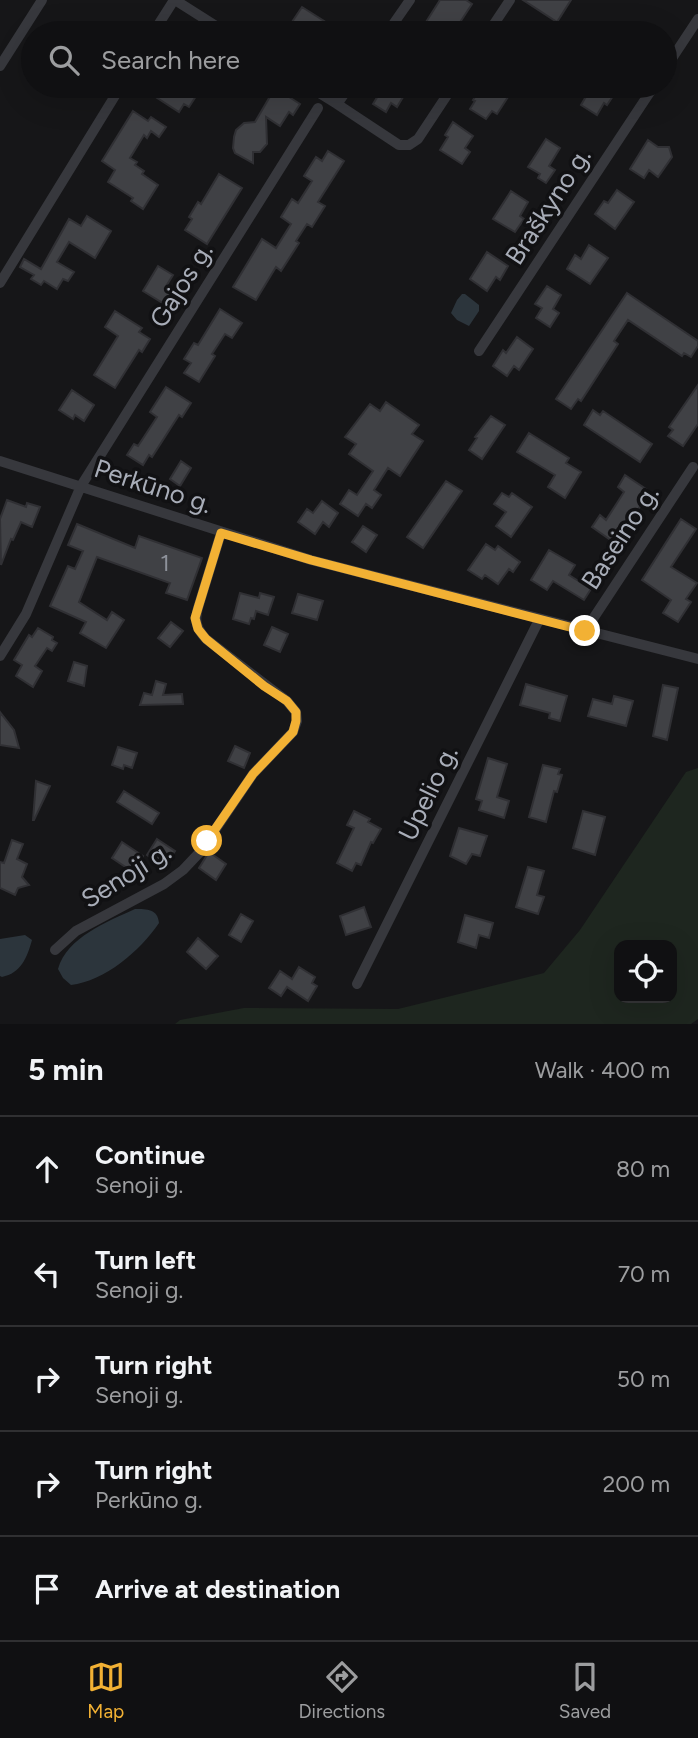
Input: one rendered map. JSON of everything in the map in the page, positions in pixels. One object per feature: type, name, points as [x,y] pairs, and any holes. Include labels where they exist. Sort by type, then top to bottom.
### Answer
[{"type":"street","points":[[29,21],[42,0]]},
{"type":"street","points":[[161,21],[174,0],[207,21]]},
{"type":"street","points":[[395,21],[410,0]]},
{"type":"street","points":[[496,21],[510,0]]},
{"type":"street","points":[[677,51],[698,19]]},
{"type":"street","points":[[0,66],[21,33]]},
{"type":"street","points":[[0,283],[114,98]]},
{"type":"street","points":[[327,98],[399,145],[409,145],[418,139],[445,98]]},
{"type":"street","points":[[337,104],[341,98]]},
{"type":"street","name":"Braškyno g.","points":[[479,351],[646,98]]},
{"type":"street","name":"Gajos g.","points":[[0,656],[26,614],[81,486],[318,108]]},
{"type":"street","name":"Perkūno g.","points":[[0,461],[311,560],[698,659]]},
{"type":"street","name":"Baseino g.","points":[[585,631],[693,467]]},
{"type":"street","name":"Senoji g.","points":[[55,950],[76,931],[164,884],[183,870],[200,852],[253,774],[293,732],[296,712],[287,701],[264,686],[206,639],[198,629],[195,618],[221,533]]},
{"type":"street","name":"Upelio g.","points":[[357,984],[539,620]]},
{"type":"shaded area","points":[[462,294],[479,305],[479,311],[469,326],[457,320],[451,313]]},
{"type":"shaded area","points":[[698,768],[698,1019],[691,1024],[175,1024],[180,1020],[244,1008],[398,1009],[544,973],[580,930],[686,772]]},
{"type":"shaded area","points":[[135,909],[154,912],[159,923],[132,954],[96,978],[71,985],[63,978],[58,969],[70,948],[79,939]]},
{"type":"shaded area","points":[[25,935],[32,940],[22,964],[9,975],[0,976],[0,939]]},
{"type":"building","points":[[440,0],[466,0],[472,4],[461,21],[427,21]]},
{"type":"building","points":[[523,0],[571,0],[555,21]]},
{"type":"building","points":[[302,7],[324,21],[293,21]]},
{"type":"building","points":[[157,98],[195,98],[189,107],[184,104],[179,112]]},
{"type":"building","points":[[269,98],[291,98],[300,104],[293,115],[289,112],[280,126],[266,117],[267,144],[260,152],[253,152],[253,163],[235,153],[233,148],[236,130],[244,123],[255,122]]},
{"type":"building","points":[[377,98],[402,98],[397,107],[391,103],[386,112],[373,104]]},
{"type":"building","points":[[507,98],[497,114],[492,111],[486,119],[470,109],[475,101],[473,100]]},
{"type":"building","points":[[585,98],[612,98],[607,105],[604,103],[597,115],[581,105]]},
{"type":"building","points":[[133,111],[148,121],[151,117],[166,127],[159,137],[151,131],[147,138],[144,135],[130,158],[144,171],[142,174],[158,185],[143,209],[131,201],[133,198],[108,182],[115,170],[102,161]]},
{"type":"building","points":[[453,122],[473,136],[465,148],[470,152],[462,164],[440,150]]},
{"type":"building","points":[[546,139],[560,148],[549,166],[555,170],[546,183],[538,178],[540,174],[528,167]]},
{"type":"building","points":[[648,140],[658,147],[669,147],[672,157],[658,177],[649,170],[644,178],[630,169]]},
{"type":"building","points":[[328,151],[344,161],[318,202],[325,206],[312,227],[307,224],[296,241],[299,243],[281,271],[276,267],[256,300],[233,287],[262,239],[276,248],[291,224],[281,217],[292,199],[298,203],[312,181],[304,176],[316,157],[322,161]]},
{"type":"building","points":[[219,174],[242,188],[207,244],[185,230],[198,202],[201,204]]},
{"type":"building","points":[[617,190],[634,202],[615,229],[595,214],[604,201],[608,203]]},
{"type":"building","points":[[511,191],[528,202],[520,216],[524,219],[515,232],[493,219]]},
{"type":"building","points":[[87,216],[111,231],[95,258],[69,242],[57,262],[74,272],[68,281],[63,279],[57,289],[44,281],[41,285],[31,279],[34,275],[20,267],[24,259],[41,269],[69,219],[81,226]]},
{"type":"building","points":[[589,245],[608,258],[590,284],[567,269],[575,255],[581,259]]},
{"type":"building","points":[[487,252],[508,266],[500,280],[496,277],[487,291],[470,279]]},
{"type":"building","points":[[158,266],[173,275],[165,288],[173,293],[166,305],[143,291]]},
{"type":"building","points":[[547,286],[561,295],[553,309],[559,313],[550,327],[536,318],[542,308],[535,304]]},
{"type":"building","points":[[627,293],[698,341],[698,346],[691,357],[684,353],[682,356],[628,320],[614,341],[618,344],[581,401],[578,399],[571,409],[556,399]]},
{"type":"building","points":[[220,309],[242,323],[232,338],[225,334],[199,382],[184,373],[191,363],[184,359],[194,343],[198,345]]},
{"type":"building","points":[[115,311],[142,328],[139,332],[150,339],[142,352],[139,350],[115,388],[94,375],[118,336],[105,327]]},
{"type":"building","points":[[517,337],[533,349],[519,370],[514,366],[507,376],[493,366],[503,350],[506,353]]},
{"type":"building","points":[[698,385],[698,424],[683,446],[668,436],[673,430],[669,427]]},
{"type":"building","points":[[166,387],[191,403],[182,417],[179,415],[152,457],[149,455],[143,465],[127,455],[134,444],[138,446],[157,417],[150,412]]},
{"type":"building","points":[[72,390],[94,405],[84,421],[75,415],[73,419],[59,410]]},
{"type":"building","points":[[386,402],[419,425],[412,434],[423,441],[400,476],[388,468],[374,490],[381,495],[372,508],[366,504],[358,516],[340,504],[349,490],[357,495],[373,471],[349,454],[356,444],[345,437],[370,404],[380,411]]},
{"type":"building","points":[[593,410],[600,415],[603,411],[652,444],[640,462],[584,425]]},
{"type":"building","points":[[491,416],[505,425],[482,459],[469,450]]},
{"type":"building","points":[[529,433],[569,458],[566,463],[581,472],[565,498],[548,487],[555,475],[517,452]]},
{"type":"building","points":[[181,461],[191,468],[180,486],[170,479]]},
{"type":"building","points":[[625,475],[646,489],[639,499],[643,502],[622,534],[618,531],[612,541],[592,527],[600,515],[606,520],[624,492],[618,487]]},
{"type":"building","points":[[446,481],[462,491],[423,548],[407,537]]},
{"type":"building","points":[[502,493],[509,497],[512,493],[532,507],[511,537],[496,526],[506,512],[494,504]]},
{"type":"building","points":[[7,500],[26,507],[27,503],[40,507],[32,527],[21,522],[1,565],[0,519]]},
{"type":"building","points":[[322,501],[338,513],[329,527],[323,522],[315,534],[298,522],[307,509],[313,513]]},
{"type":"building","points":[[681,519],[696,529],[671,567],[697,583],[686,599],[691,602],[678,622],[663,613],[671,600],[642,580]]},
{"type":"building","points":[[77,524],[135,548],[139,536],[202,558],[187,600],[166,593],[170,583],[97,557],[79,602],[107,620],[112,612],[124,620],[106,648],[80,633],[86,622],[50,606],[68,566],[75,569],[83,551],[68,545]]},
{"type":"building","points":[[363,526],[377,535],[366,552],[352,542]]},
{"type":"building","points":[[486,544],[495,550],[498,546],[520,562],[513,572],[509,569],[498,584],[485,575],[482,579],[468,570]]},
{"type":"building","points":[[549,550],[575,565],[569,575],[591,589],[584,600],[553,581],[547,590],[531,580]]},
{"type":"building","points":[[240,593],[259,598],[260,593],[274,597],[268,615],[256,611],[249,624],[233,619]]},
{"type":"building","points":[[298,594],[323,601],[317,620],[292,613]]},
{"type":"building","points":[[171,622],[183,631],[170,647],[158,638]]},
{"type":"building","points":[[272,627],[288,634],[280,652],[264,645]]},
{"type":"building","points":[[38,628],[53,637],[52,640],[57,643],[52,651],[47,648],[35,666],[42,671],[33,687],[16,676],[22,665],[14,660],[29,635],[32,637]]},
{"type":"building","points":[[74,662],[87,666],[84,686],[68,681]]},
{"type":"building","points":[[156,681],[166,684],[163,695],[182,694],[183,704],[140,705],[144,693],[152,695]]},
{"type":"building","points":[[526,684],[567,696],[560,721],[549,718],[550,713],[520,705]]},
{"type":"building","points":[[663,685],[678,688],[667,740],[653,736]]},
{"type":"building","points":[[614,696],[633,701],[626,726],[588,716],[593,699],[612,704]]},
{"type":"building","points":[[0,712],[14,730],[19,748],[0,745]]},
{"type":"building","points":[[235,746],[250,753],[244,768],[228,761]]},
{"type":"building","points":[[118,747],[137,753],[132,768],[124,765],[123,769],[112,765]]},
{"type":"building","points":[[488,758],[507,764],[497,797],[509,801],[504,818],[479,810],[482,801],[476,799]]},
{"type":"building","points":[[543,765],[560,769],[558,774],[562,775],[557,792],[554,791],[546,822],[529,817]]},
{"type":"building","points":[[36,781],[50,786],[33,820]]},
{"type":"building","points":[[124,791],[159,813],[152,824],[117,802]]},
{"type":"building","points":[[354,811],[370,819],[368,822],[381,829],[373,843],[371,842],[361,865],[356,863],[352,871],[337,863],[354,828],[347,825]]},
{"type":"building","points":[[583,811],[605,817],[595,855],[573,848]]},
{"type":"building","points":[[459,828],[487,836],[480,856],[472,854],[466,864],[450,856]]},
{"type":"building","points":[[157,839],[175,851],[164,867],[147,855]]},
{"type":"building","points":[[12,840],[23,844],[17,859],[27,864],[22,877],[29,885],[18,888],[15,895],[0,888],[0,862],[4,863]]},
{"type":"building","points":[[122,842],[143,856],[133,872],[112,858]]},
{"type":"building","points":[[209,852],[226,864],[216,880],[199,868]]},
{"type":"building","points":[[528,867],[544,871],[537,895],[544,897],[538,914],[516,907]]},
{"type":"building","points":[[364,907],[371,927],[346,935],[340,916]]},
{"type":"building","points":[[241,914],[253,921],[241,942],[229,935]]},
{"type":"building","points":[[465,915],[493,923],[489,938],[479,935],[476,948],[458,942]]},
{"type":"building","points":[[198,938],[218,956],[206,969],[187,952]]},
{"type":"building","points":[[299,967],[315,977],[312,983],[317,986],[308,1001],[287,987],[281,996],[269,988],[280,971],[292,979]]},
{"type":"route","points":[[207,841],[253,774],[293,732],[296,721],[296,712],[287,701],[264,686],[206,639],[198,629],[195,618],[221,533],[311,560],[585,631]]}]
